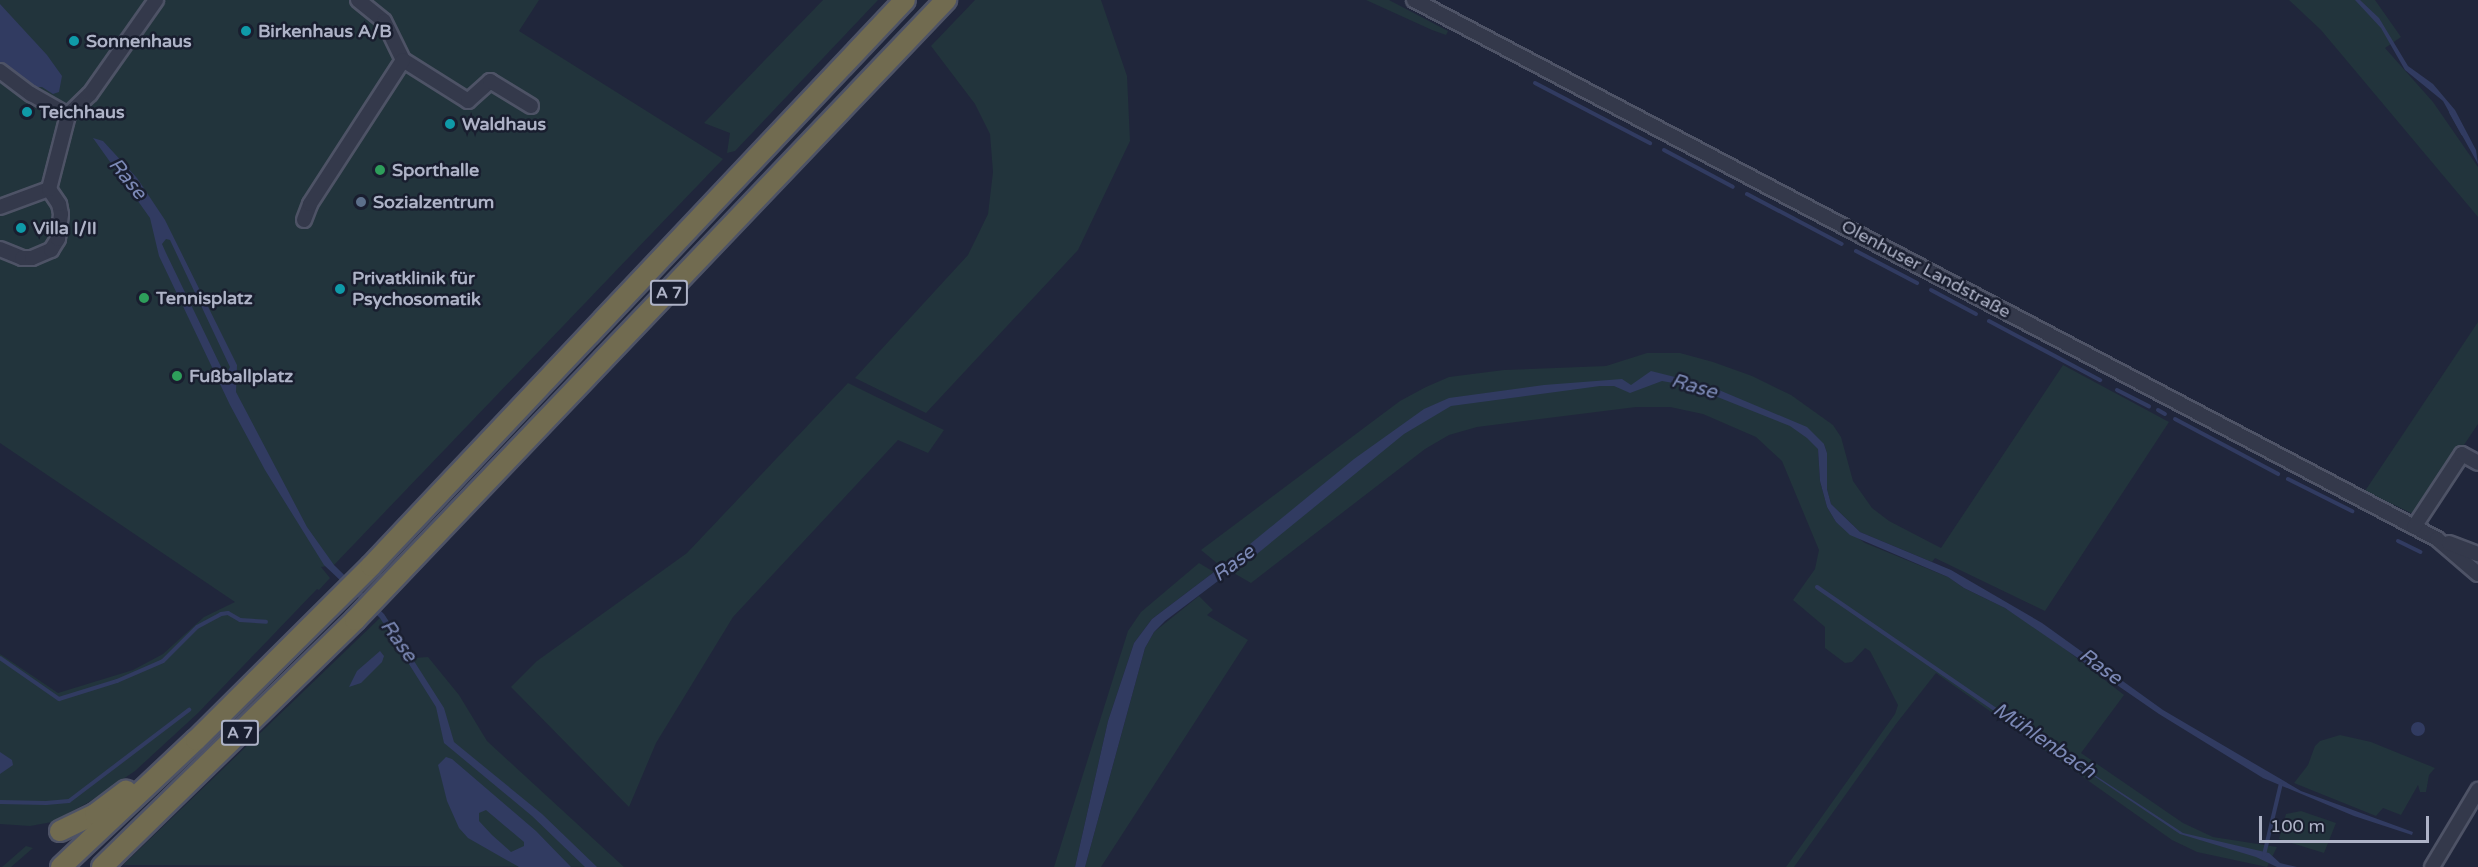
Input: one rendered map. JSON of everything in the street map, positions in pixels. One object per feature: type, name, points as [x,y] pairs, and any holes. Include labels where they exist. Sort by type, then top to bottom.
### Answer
[{"type":"highway","name":"A 7","points":[[62,867],[196,740],[371,566],[905,0]]},
{"type":"highway","name":"A 7","points":[[102,867],[354,620],[946,0]]},
{"type":"highway","points":[[60,831],[95,814],[196,740]]},
{"type":"street","points":[[0,249],[22,258],[38,256],[51,250],[60,234],[61,214],[59,204],[49,189],[68,114],[90,93],[156,0]]},
{"type":"street","points":[[358,0],[384,21],[403,60],[468,101],[490,81],[531,106]]},
{"type":"street","name":"Olenhuser Landstraße","points":[[1414,0],[2437,539],[2478,554]]},
{"type":"street","points":[[304,220],[310,204],[403,60]]},
{"type":"street","points":[[0,71],[32,94],[68,114]]},
{"type":"street","points":[[0,207],[49,189]]},
{"type":"street","points":[[2414,527],[2462,454],[2478,463]]},
{"type":"street","name":"Olenhuser Landstraße","points":[[2437,539],[2478,574]]},
{"type":"street","points":[[2433,867],[2478,789]]},
{"type":"shaded area","points":[[0,0],[539,0],[519,31],[723,159],[334,565],[321,567],[330,578],[198,713],[135,771],[89,802],[52,822],[30,826],[0,824],[0,654],[58,693],[133,670],[163,654],[204,617],[235,602],[0,443]]},
{"type":"shaded area","points":[[823,0],[878,0],[735,151],[727,153],[730,133],[704,123]]},
{"type":"shaded area","points":[[975,0],[1101,0],[1127,76],[1130,141],[1078,250],[926,413],[855,378],[968,255],[988,214],[993,172],[990,134],[975,104],[931,46]]},
{"type":"shaded area","points":[[1366,0],[1389,0],[1448,31],[1446,35],[1432,30]]},
{"type":"shaded area","points":[[2289,0],[2375,0],[2401,37],[2385,48],[2433,102],[2478,167],[2478,217],[2321,30]]},
{"type":"shaded area","points":[[2478,322],[2478,424],[2419,512],[2411,513],[2365,491]]},
{"type":"shaded area","points":[[1647,353],[1680,353],[1713,362],[1752,376],[1791,395],[1833,425],[1841,437],[1853,481],[1872,508],[1889,521],[1941,548],[2063,365],[2169,422],[2045,611],[1935,558],[1932,562],[1860,532],[1831,504],[1827,489],[1827,453],[1824,444],[1818,449],[1820,481],[1827,507],[1836,522],[1865,543],[1948,577],[1964,588],[2005,608],[2041,630],[2124,695],[2081,753],[2183,823],[2213,837],[2277,847],[2267,867],[2197,852],[2172,840],[1936,673],[1896,724],[1794,867],[1786,867],[1895,714],[1898,705],[1870,651],[1865,648],[1852,662],[1845,663],[1825,648],[1825,627],[1793,600],[1815,569],[1819,550],[1782,461],[1756,437],[1703,414],[1670,407],[1636,407],[1477,427],[1449,435],[1425,449],[1251,583],[1218,564],[1201,550],[1400,401],[1426,387],[1449,377],[1504,370],[1606,366]]},
{"type":"shaded area","points":[[848,383],[944,430],[928,453],[898,440],[733,617],[656,743],[629,807],[511,687],[537,661],[687,553]]},
{"type":"shaded area","points":[[1199,563],[1214,572],[1152,619],[1134,643],[1108,721],[1075,867],[1054,867],[1128,631],[1141,612]]},
{"type":"shaded area","points":[[1199,596],[1213,610],[1207,615],[1248,640],[1101,867],[1085,867],[1145,648],[1154,632]]},
{"type":"shaded area","points":[[384,614],[414,658],[428,657],[459,695],[487,741],[624,867],[123,865]]},
{"type":"shaded area","points":[[2340,735],[2371,742],[2435,768],[2429,775],[2426,792],[2420,792],[2418,785],[2401,815],[2383,808],[2376,816],[2294,783],[2308,765],[2315,746],[2320,741]]},
{"type":"shaded area","points":[[2301,811],[2336,823],[2324,853],[2279,839],[2286,814]]},
{"type":"shaded area","points":[[26,846],[33,848],[11,867],[2,867]]},
{"type":"water","points":[[2355,0],[2360,0],[2379,18],[2408,66],[2433,84],[2455,110],[2476,150],[2478,164],[2443,101],[2405,70],[2381,28]]},
{"type":"water","points":[[0,4],[47,55],[62,76],[59,92],[53,94],[42,87],[33,87],[0,62]]},
{"type":"water","points":[[93,138],[103,141],[137,178],[165,220],[237,365],[236,392],[307,527],[334,565],[384,614],[444,708],[454,742],[542,814],[597,867],[585,867],[532,816],[444,743],[436,707],[380,618],[324,565],[265,470],[230,405],[159,256],[150,218]],"holes":[[[166,239],[170,240],[230,367],[227,373],[224,373],[162,244]]]},
{"type":"water","points":[[1651,371],[1707,385],[1807,427],[1824,444],[1827,453],[1827,489],[1831,504],[1860,532],[1951,570],[2042,623],[2163,710],[2301,791],[2413,832],[2412,835],[2354,816],[2263,778],[2159,714],[2005,608],[1964,588],[1948,577],[1850,535],[1836,522],[1827,507],[1820,481],[1818,449],[1807,438],[1790,426],[1690,386],[1662,381],[1630,393],[1614,386],[1600,386],[1451,406],[1404,434],[1252,558],[1231,572],[1222,567],[1354,459],[1424,409],[1449,398],[1544,385],[1622,379],[1631,385]]},
{"type":"water","points":[[1214,572],[1222,578],[1165,621],[1154,632],[1145,648],[1085,867],[1075,867],[1108,721],[1134,643],[1152,619]]},
{"type":"water","points":[[380,651],[384,656],[382,662],[361,683],[349,687],[357,671]]},
{"type":"water","points":[[2000,713],[2183,833],[2269,853],[2280,863],[2297,867],[2277,867],[2256,857],[2180,834]]},
{"type":"water","points":[[2418,722],[2423,724],[2425,729],[2423,734],[2418,736],[2413,734],[2411,729],[2413,724]]},
{"type":"water","points":[[0,752],[12,760],[13,765],[0,774]]},
{"type":"water","points":[[446,757],[452,759],[536,831],[571,867],[519,867],[468,838],[459,828],[447,801],[438,765]],"holes":[[[486,810],[524,842],[524,846],[511,852],[479,821],[479,813]]]},
{"type":"waterway","points":[[1535,83],[1650,143]]},
{"type":"waterway","points":[[2451,112],[2463,134]]},
{"type":"waterway","points":[[1664,150],[1733,187]]},
{"type":"waterway","points":[[1747,194],[1842,244]]},
{"type":"waterway","points":[[1856,251],[1917,283]]},
{"type":"waterway","points":[[1931,290],[1976,314]]},
{"type":"waterway","points":[[1989,321],[2100,380]]},
{"type":"waterway","points":[[2117,390],[2149,406]]},
{"type":"waterway","points":[[2158,410],[2165,414]]},
{"type":"waterway","points":[[2175,419],[2278,474]]},
{"type":"waterway","points":[[2288,479],[2352,511]]},
{"type":"waterway","points":[[2398,541],[2421,552]]},
{"type":"waterway","name":"Rase","points":[[1217,577],[1230,568]]},
{"type":"waterway","name":"Mühlenbach","points":[[1817,587],[2002,714]]},
{"type":"waterway","points":[[0,658],[59,699],[117,681],[163,661],[197,627],[221,614],[228,613],[240,620],[266,622]]},
{"type":"waterway","points":[[0,802],[69,801],[189,710]]},
{"type":"waterway","points":[[2264,855],[2281,783]]},
{"type":"place","name":"Birkenhaus A/B","points":[[246,31]]},
{"type":"place","name":"Sonnenhaus","points":[[74,41]]},
{"type":"place","name":"Teichhaus","points":[[27,112]]},
{"type":"place","name":"Waldhaus","points":[[450,124]]},
{"type":"place","name":"Sporthalle","points":[[380,170]]},
{"type":"place","name":"Sozialzentrum","points":[[361,202]]},
{"type":"place","name":"Villa I/II","points":[[21,228]]},
{"type":"place","name":"Privatklinik für Psychosomatik","points":[[340,289]]},
{"type":"place","name":"Tennisplatz","points":[[144,298]]},
{"type":"place","name":"Fußballplatz","points":[[177,376]]}]
